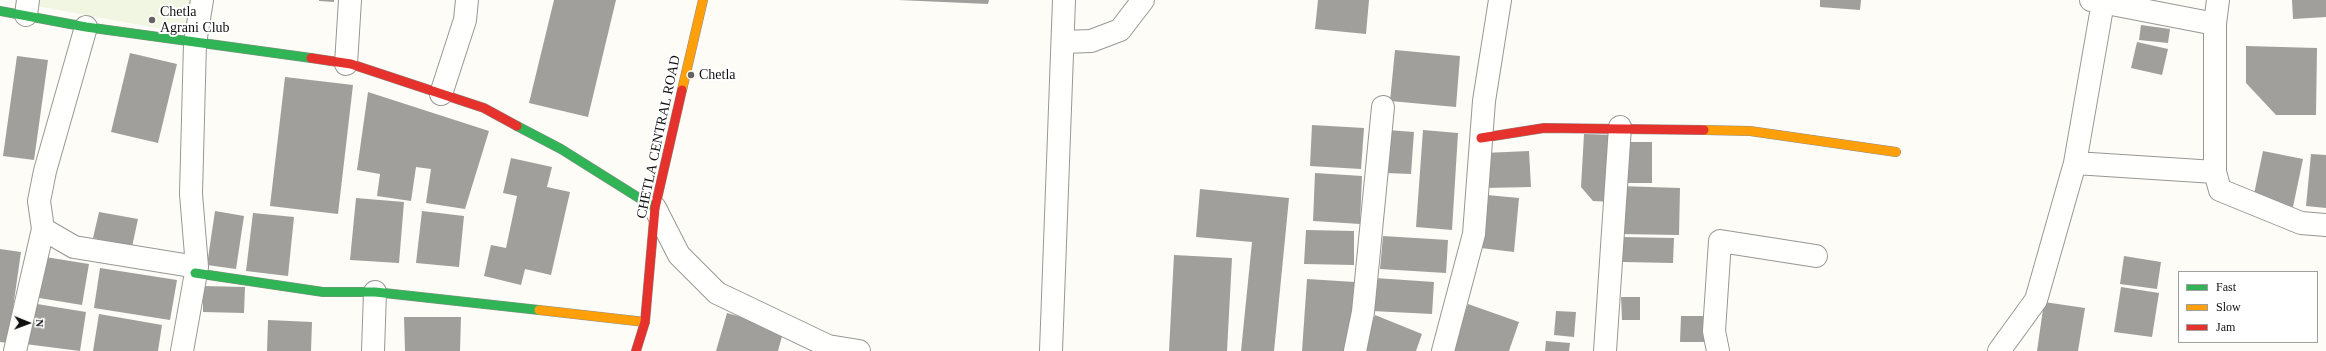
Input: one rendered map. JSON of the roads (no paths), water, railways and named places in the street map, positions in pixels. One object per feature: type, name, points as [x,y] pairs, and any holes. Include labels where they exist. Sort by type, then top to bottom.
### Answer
[{"type":"street","points":[[182,351],[196,270],[191,194],[195,42],[202,0]]},
{"type":"street","points":[[346,64],[350,0]]},
{"type":"street","points":[[441,94],[465,20],[467,0]]},
{"type":"street","name":"CHETLA CENTRAL ROAD","points":[[636,351],[645,322],[655,208],[703,0]]},
{"type":"street","points":[[1051,351],[1064,0]]},
{"type":"street","points":[[1063,42],[1091,41],[1120,30],[1144,0]]},
{"type":"street","points":[[1443,351],[1474,234],[1484,101],[1500,0]]},
{"type":"street","points":[[2218,0],[2215,24],[2215,172],[2220,190],[2301,222],[2326,225]]},
{"type":"street","points":[[1999,351],[2036,300],[2075,163],[2097,1],[2215,24]]},
{"type":"street","points":[[0,11],[27,7],[86,27],[346,64],[484,108],[561,149],[655,208],[678,255],[718,293],[828,346],[859,351]]},
{"type":"street","points":[[15,351],[43,229],[39,201],[45,170],[86,27]]},
{"type":"street","points":[[1355,351],[1363,312],[1383,107]]},
{"type":"street","points":[[1481,138],[1544,128],[1620,127],[1750,131],[1896,152]]},
{"type":"street","points":[[1605,351],[1620,127]]},
{"type":"street","points":[[2075,163],[2215,172]]},
{"type":"street","points":[[43,229],[74,247],[323,292],[375,292],[645,322]]},
{"type":"street","points":[[1718,351],[1714,331],[1720,242],[1816,256]]},
{"type":"street","points":[[373,351],[375,292]]},
{"type":"place","name":"Chetla Agrani Club","points":[[152,20]]},
{"type":"place","name":"Chetla","points":[[691,75]]}]
